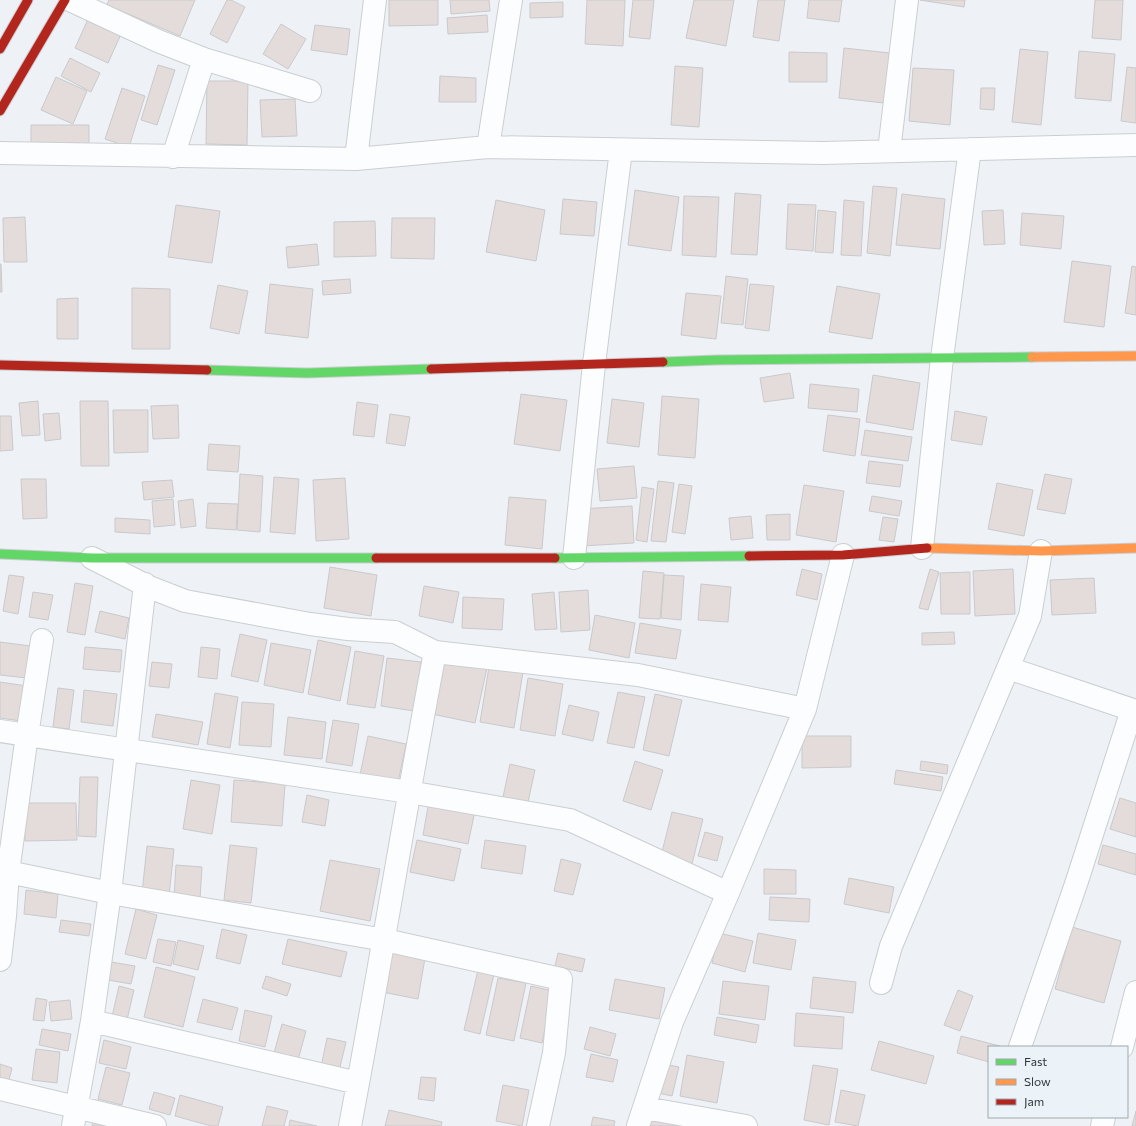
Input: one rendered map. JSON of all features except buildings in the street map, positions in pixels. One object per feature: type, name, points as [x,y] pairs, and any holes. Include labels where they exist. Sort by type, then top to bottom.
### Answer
[{"type":"street","points":[[0,49],[28,0]]},
{"type":"street","points":[[0,111],[65,0]]},
{"type":"street","points":[[70,0],[158,41],[204,59],[310,91]]},
{"type":"street","points":[[356,159],[375,0]]},
{"type":"street","points":[[488,147],[511,0]]},
{"type":"street","points":[[889,151],[907,0]]},
{"type":"street","points":[[173,157],[204,59]]},
{"type":"street","points":[[0,153],[356,159],[488,147],[823,153],[1136,145]]},
{"type":"street","points":[[922,548],[942,358],[970,149]]},
{"type":"street","points":[[574,558],[594,364],[621,150]]},
{"type":"street","points":[[0,365],[307,373],[716,360],[1136,356]]},
{"type":"street","points":[[0,554],[92,558],[574,558],[843,555],[922,548],[1041,551],[1136,548]]},
{"type":"street","points":[[881,982],[891,946],[1030,616],[1041,551]]},
{"type":"street","points":[[746,1126],[641,1117],[672,1022],[805,709],[843,555]]},
{"type":"street","points":[[92,558],[184,601],[310,624],[348,629],[395,632],[435,652],[638,675],[805,709]]},
{"type":"street","points":[[74,1117],[92,1021],[110,893],[145,584]]},
{"type":"street","points":[[0,960],[6,916],[8,872],[42,640]]},
{"type":"street","points":[[350,1126],[385,940],[409,792],[435,652]]},
{"type":"street","points":[[1008,668],[1134,710],[1020,1046]]},
{"type":"street","points":[[0,731],[409,792],[570,820],[728,893]]},
{"type":"street","points":[[8,872],[110,893],[385,940],[561,979],[554,1053],[538,1126]]},
{"type":"street","points":[[1122,1046],[1136,992]]},
{"type":"street","points":[[92,1021],[358,1083]]},
{"type":"street","points":[[0,1090],[74,1117],[154,1126]]},
{"type":"traffic: fast","points":[[663,362],[716,360],[1032,357]]},
{"type":"traffic: fast","points":[[207,370],[307,373],[431,369]]},
{"type":"traffic: fast","points":[[0,554],[92,558],[376,558]]},
{"type":"traffic: fast","points":[[555,558],[749,556]]},
{"type":"traffic: slow","points":[[1032,357],[1136,356]]},
{"type":"traffic: slow","points":[[927,548],[1041,551],[1136,548]]},
{"type":"traffic: jam","points":[[0,49],[28,0]]},
{"type":"traffic: jam","points":[[0,111],[65,0]]},
{"type":"traffic: jam","points":[[431,369],[663,362]]},
{"type":"traffic: jam","points":[[0,365],[207,370]]},
{"type":"traffic: jam","points":[[749,556],[843,555],[927,548]]},
{"type":"traffic: jam","points":[[376,558],[555,558]]}]
